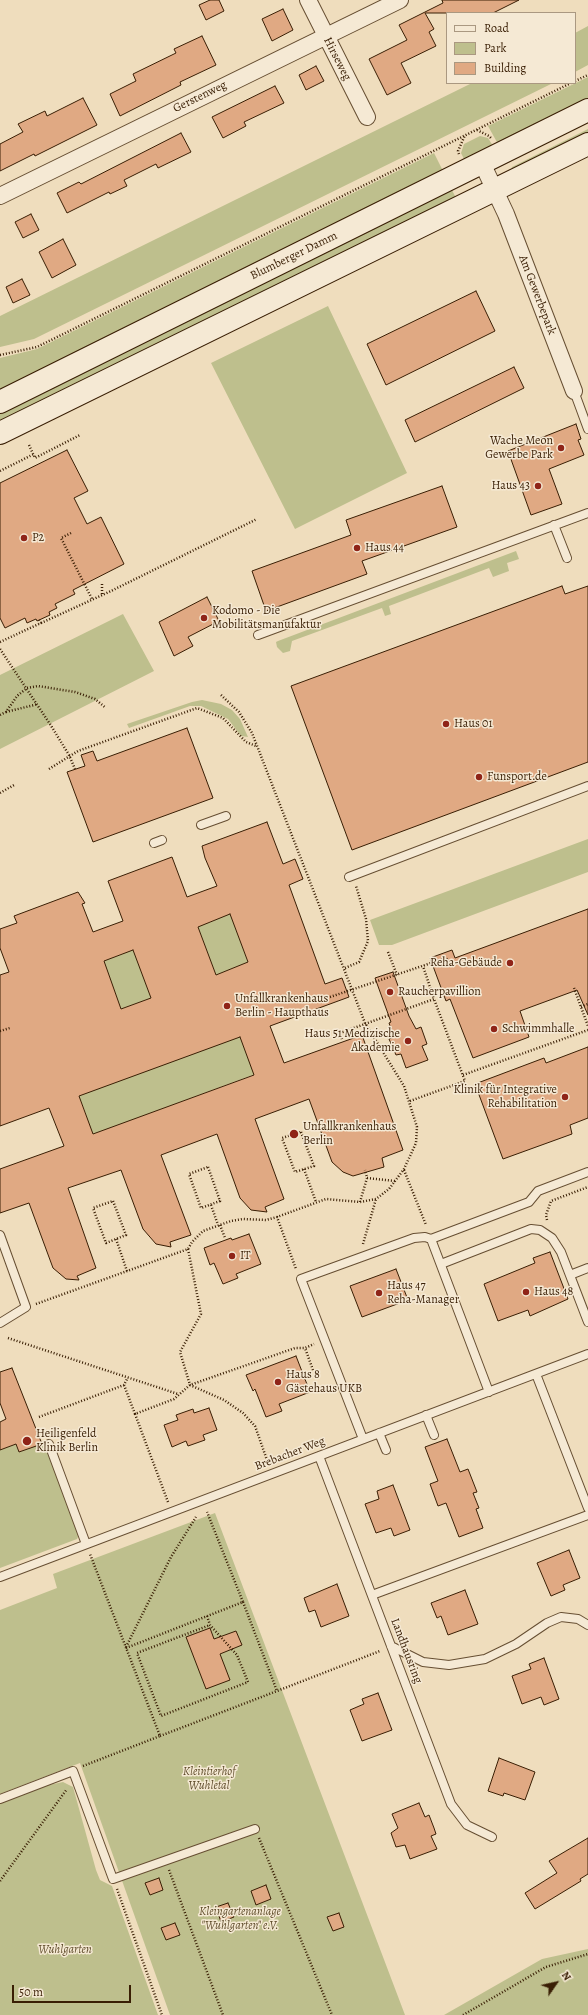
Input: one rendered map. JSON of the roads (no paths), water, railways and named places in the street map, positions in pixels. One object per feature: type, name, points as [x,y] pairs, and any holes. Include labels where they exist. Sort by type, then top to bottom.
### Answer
[{"type":"main road","name":"Blumberger Damm","points":[[0,402],[588,110]]},
{"type":"main road","points":[[0,433],[588,144]]},
{"type":"street","name":"Hirseweg","points":[[308,0],[367,117]]},
{"type":"street","name":"Gerstenweg","points":[[0,196],[400,0]]},
{"type":"street","name":"Am Gewerbepark","points":[[482,163],[496,190],[574,391]]},
{"type":"lane","name":"Am Gewerbepark","points":[[574,391],[588,429]]},
{"type":"lane","points":[[258,635],[588,513]]},
{"type":"lane","points":[[554,525],[567,558]]},
{"type":"lane","points":[[350,877],[588,786]]},
{"type":"lane","points":[[201,825],[226,816]]},
{"type":"lane","points":[[363,1439],[300,1279],[414,1238],[425,1237],[431,1239],[529,1202],[538,1191],[588,1172]]},
{"type":"lane","points":[[441,1264],[531,1229],[540,1230],[552,1238],[561,1252],[588,1322]]},
{"type":"lane","points":[[0,1235],[26,1307],[1,1323]]},
{"type":"lane","points":[[431,1239],[489,1392]]},
{"type":"lane","points":[[570,1275],[588,1268]]},
{"type":"lane","name":"Brebacher Weg","points":[[0,1577],[588,1354]]},
{"type":"lane","points":[[536,1374],[588,1508]]},
{"type":"lane","points":[[426,1415],[434,1435]]},
{"type":"lane","points":[[379,1433],[386,1450]]},
{"type":"lane","points":[[49,1444],[86,1544]]},
{"type":"lane","name":"Landhausring","points":[[319,1456],[451,1804],[468,1825],[492,1837]]},
{"type":"lane","points":[[372,1595],[588,1515]]},
{"type":"lane","points":[[391,1646],[423,1662],[449,1665],[485,1659],[516,1644],[547,1623],[562,1617],[578,1619],[588,1625]]},
{"type":"lane","points":[[0,1799],[73,1771],[113,1879],[256,1828]]},
{"type":"place","name":"Wache Meon Gewerbe Park","points":[[561,448]]},
{"type":"place","name":"Haus 43","points":[[538,486]]},
{"type":"place","name":"P2","points":[[24,538]]},
{"type":"place","name":"Haus 44","points":[[357,548]]},
{"type":"place","name":"Kodomo - Die Mobilitätsmanufaktur","points":[[204,618]]},
{"type":"place","name":"Haus 01","points":[[446,724]]},
{"type":"place","name":"Funsport.de","points":[[479,777]]},
{"type":"place","name":"Reha-Gebäude","points":[[510,963]]},
{"type":"place","name":"Raucherpavillion","points":[[390,992]]},
{"type":"place","name":"Unfallkrankenhaus Berlin - Haupthaus","points":[[227,1006]]},
{"type":"place","name":"Schwimmhalle","points":[[494,1029]]},
{"type":"place","name":"Haus 51 Medizische Akademie","points":[[408,1041]]},
{"type":"place","name":"Klinik für Integrative Rehabilitation","points":[[565,1097]]},
{"type":"place","name":"Unfallkrankenhaus Berlin","points":[[294,1134]]},
{"type":"place","name":"IT","points":[[232,1256]]},
{"type":"place","name":"Haus 48","points":[[526,1292]]},
{"type":"place","name":"Haus 47 Reha-Manager","points":[[379,1293]]},
{"type":"place","name":"Haus 8 Gästehaus UKB","points":[[278,1382]]},
{"type":"place","name":"Heiligenfeld Klinik Berlin","points":[[27,1441]]},
{"type":"park label","name":"Kleintierhof Wuhletal","points":[[209,1779]]},
{"type":"park label","name":"Kleingartenanlage \"Wuhlgarten\" e.V.","points":[[240,1919]]},
{"type":"park label","name":"Wuhlgarten","points":[[65,1950]]}]
